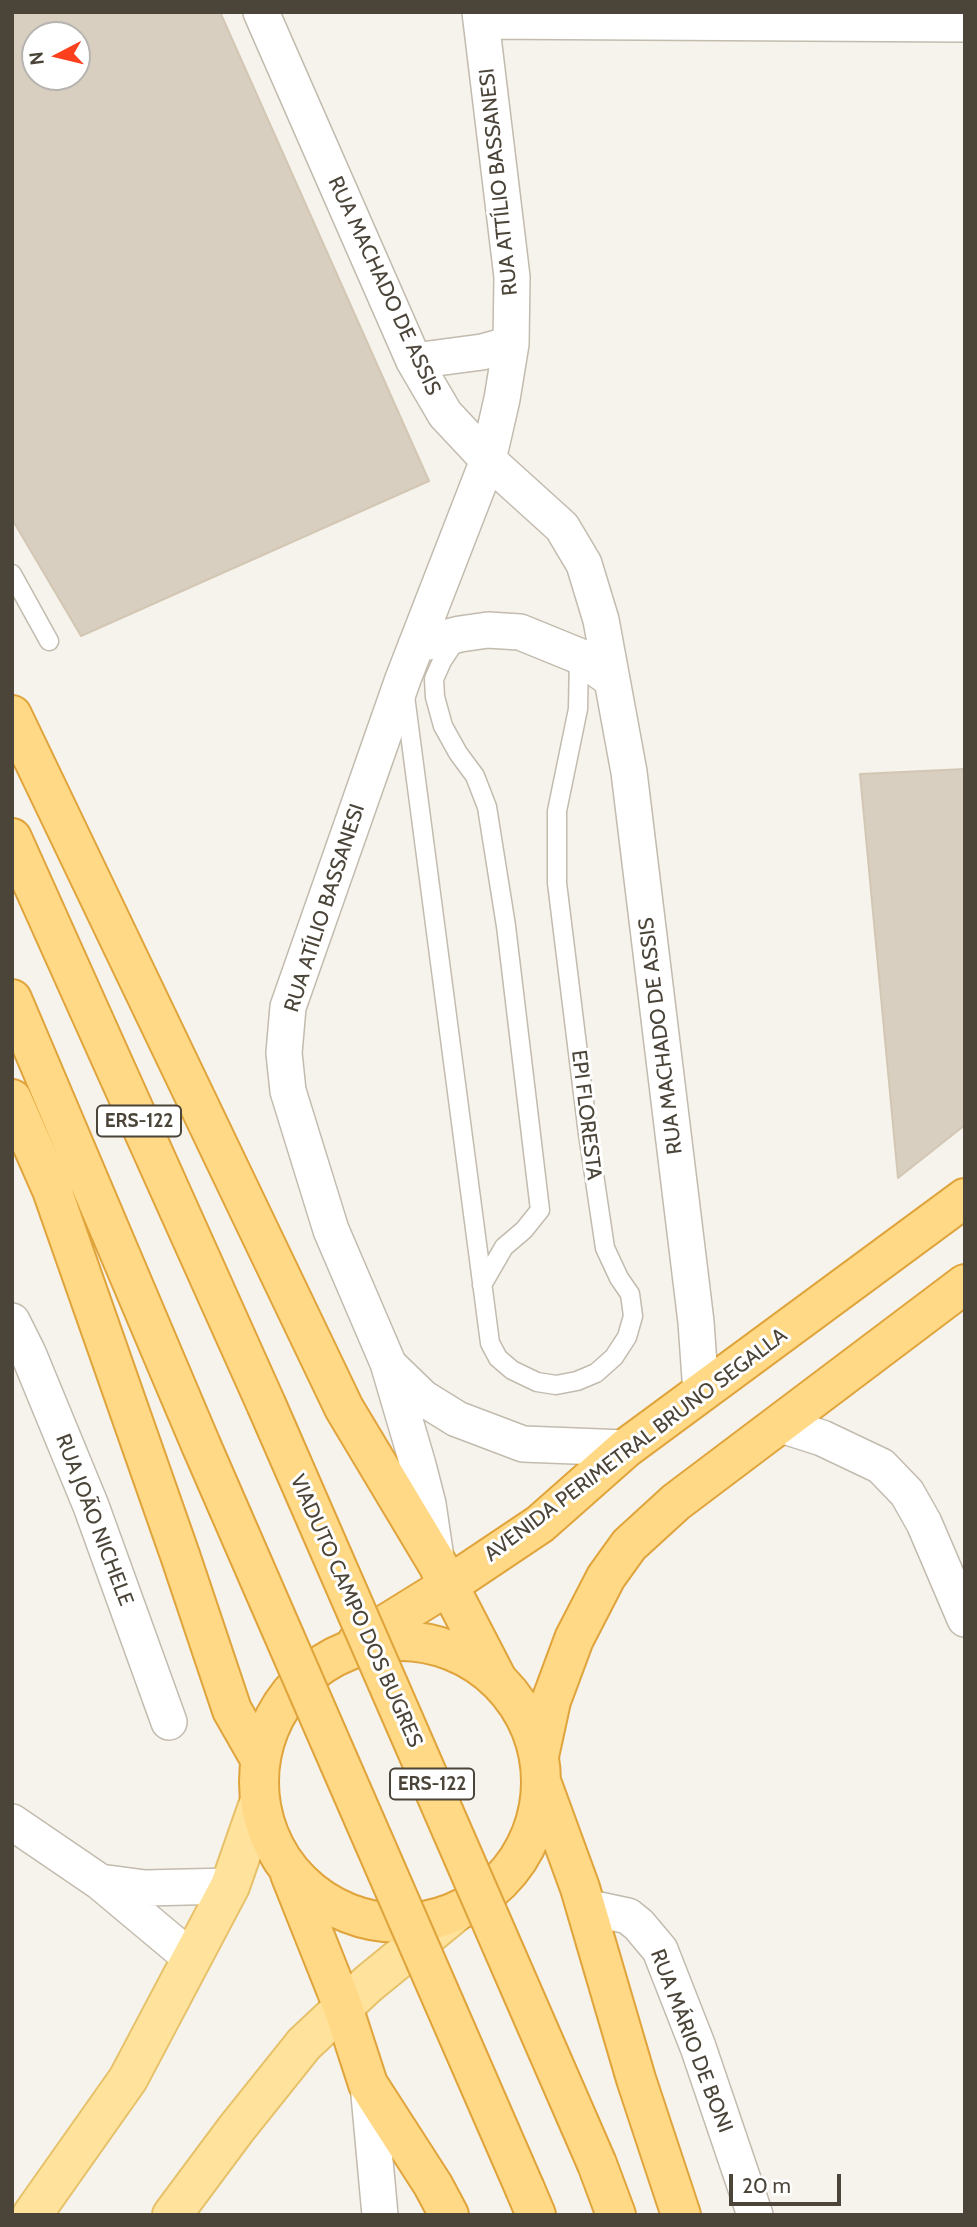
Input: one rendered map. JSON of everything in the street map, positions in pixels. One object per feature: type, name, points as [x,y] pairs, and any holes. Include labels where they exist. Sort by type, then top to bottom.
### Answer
[{"type":"highway","points":[[12,715],[344,1408],[443,1575],[497,1679],[524,1714],[586,1907],[636,2079],[681,2215]]},
{"type":"highway","name":"VIADUTO CAMPO DOS BUGRES","points":[[12,838],[266,1404],[597,2164],[616,2215]]},
{"type":"highway","name":"ERS-122","points":[[12,999],[201,1445],[530,2202]]},
{"type":"highway","points":[[12,1099],[52,1190],[232,1710],[260,1759]]},
{"type":"highway","name":"AVENIDA PERIMETRAL BRUNO SEGALLA","points":[[334,1655],[443,1575],[540,1524],[626,1448],[965,1198]]},
{"type":"highway","points":[[288,1869],[315,1896],[347,1914],[383,1924],[421,1923],[456,1912],[491,1891],[518,1860],[535,1823],[551,1701],[574,1639],[606,1577],[629,1545],[676,1502],[965,1284]]},
{"type":"highway","points":[[449,2215],[433,2185],[368,2084],[343,2007],[288,1869],[269,1838],[259,1802],[260,1759],[273,1717],[299,1682],[334,1655],[376,1642],[419,1641],[461,1654],[497,1679]]},
{"type":"main road","points":[[32,2215],[128,2079],[230,1886],[259,1802]]},
{"type":"main road","points":[[172,2215],[304,2044],[343,2007],[456,1912]]},
{"type":"street","name":"RUA MACHADO DE ASSIS","points":[[261,12],[414,361],[444,414],[488,460],[562,527],[584,564],[601,620],[631,785],[694,1308],[701,1393]]},
{"type":"street","points":[[480,17],[929,18],[965,24]]},
{"type":"street","name":"RUA ATTÍLIO BASSANESI","points":[[480,17],[512,277],[511,344],[488,460]]},
{"type":"street","points":[[414,361],[482,352],[511,344]]},
{"type":"street","name":"RUA ATÍLIO BASSANESI","points":[[443,1575],[428,1504],[388,1363],[331,1230],[288,1091],[284,1054],[288,1007],[403,679],[488,460]]},
{"type":"street","points":[[416,645],[488,630],[520,632],[579,656],[612,680]]},
{"type":"street","name":"RUA JOÃO NICHELE","points":[[12,1321],[28,1353],[91,1506],[169,1722]]},
{"type":"street","points":[[388,1363],[423,1398],[457,1419],[523,1444],[626,1448]]},
{"type":"street","points":[[778,1424],[822,1438],[881,1466],[907,1493],[924,1523],[965,1619]]},
{"type":"street","points":[[12,1822],[100,1882],[192,1959]]},
{"type":"street","points":[[100,1882],[145,1888],[230,1886]]},
{"type":"street","name":"RUA MÁRIO DE BONI","points":[[586,1907],[628,1916],[660,1950],[698,2047],[755,2215]]},
{"type":"street","points":[[368,2084],[380,2215]]},
{"type":"lane","points":[[12,574],[49,641]]},
{"type":"lane","points":[[460,634],[442,660],[434,679],[435,697],[443,726],[475,776],[487,807],[506,926],[540,1210],[524,1230],[504,1247],[482,1285]]},
{"type":"lane","name":"EPI FLORESTA","points":[[403,679],[490,1343],[498,1358],[512,1370],[537,1382],[556,1385],[577,1381],[596,1373],[614,1357],[627,1337],[633,1316],[630,1294],[605,1248],[557,883],[558,811],[578,709],[579,656]]},
{"type":"building","points":[[12,12],[220,12],[429,481],[81,636],[12,519]]},
{"type":"building","points":[[965,769],[965,1125],[898,1178],[860,774]]}]
